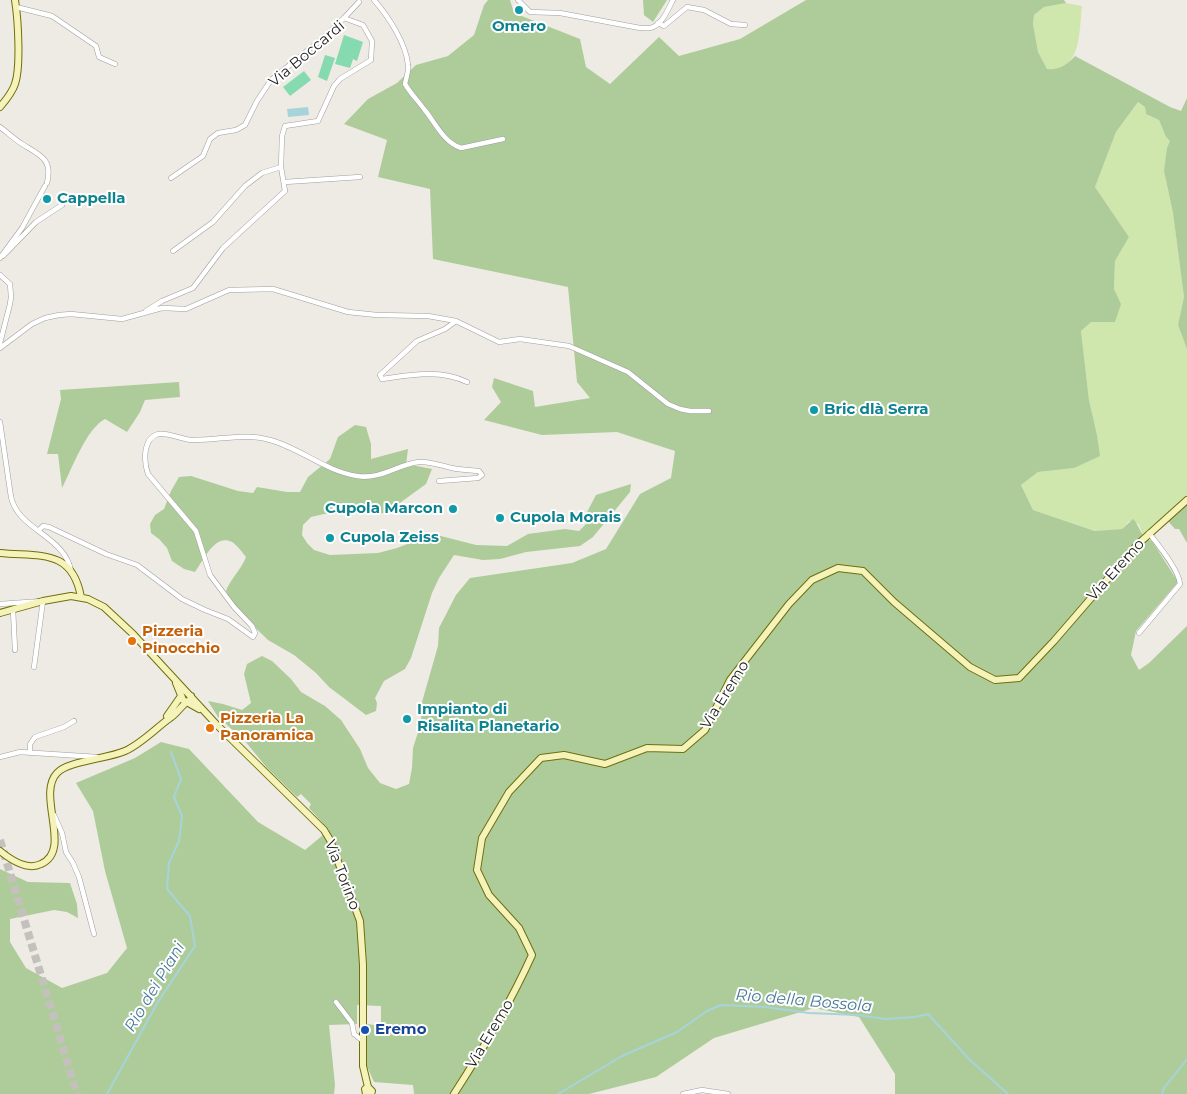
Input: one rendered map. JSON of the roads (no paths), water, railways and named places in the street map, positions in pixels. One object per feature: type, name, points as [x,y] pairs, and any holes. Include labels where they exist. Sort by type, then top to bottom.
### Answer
[{"type":"street","points":[[374,0],[391,23],[404,50],[408,68],[405,84],[432,122],[449,141],[454,146],[461,148],[503,138]]},
{"type":"street","points":[[518,0],[530,12],[560,13],[640,28],[653,27],[662,20],[673,0]]},
{"type":"street","points":[[344,18],[359,2]]},
{"type":"street","points":[[0,107],[16,82],[17,27],[15,3],[52,16],[96,46],[99,57],[115,64]]},
{"type":"street","points":[[658,23],[664,26],[688,7],[704,10],[731,24],[745,25]]},
{"type":"street","name":"Via Boccardi","points":[[171,178],[203,156],[210,139],[218,134],[236,130],[245,125],[257,101],[271,80],[322,39],[344,18],[364,25],[372,41],[371,60],[340,79],[334,86],[318,121],[285,126],[282,136],[280,167],[285,182]]},
{"type":"street","points":[[0,127],[43,157],[47,162],[49,176],[22,228],[0,259]]},
{"type":"street","points":[[173,251],[213,222],[245,186],[262,173],[280,167]]},
{"type":"street","points":[[140,314],[162,301],[194,288],[224,248],[285,191],[285,182],[360,177]]},
{"type":"street","points":[[0,259],[36,222],[62,205]]},
{"type":"street","points":[[0,276],[10,284],[11,297],[0,343]]},
{"type":"street","points":[[0,348],[32,324],[45,318],[72,314],[122,319],[162,308],[186,309],[229,290],[273,289],[348,312],[376,315],[428,316],[456,321],[498,342],[520,339],[569,346],[628,372],[668,404],[690,411],[709,411]]},
{"type":"street","points":[[456,321],[445,329],[417,341],[380,375],[382,379],[442,373],[466,382]]},
{"type":"street","points":[[0,422],[12,502],[21,516],[54,542],[65,556],[80,589],[81,597],[71,596],[43,601],[0,613]]},
{"type":"street","points":[[39,530],[43,526],[49,527],[106,554],[137,565],[182,599],[228,618],[253,637],[255,633],[252,626],[210,575],[196,531],[148,474],[145,465],[145,452],[154,436],[160,434],[193,440],[243,436],[266,438],[283,444],[322,464],[358,477],[386,473],[413,463],[422,462],[456,469],[479,471],[482,475],[478,478],[439,482]]},
{"type":"street","name":"Via Eremo","points":[[454,1094],[483,1049],[518,986],[532,955],[519,928],[488,895],[476,870],[482,838],[491,822],[509,792],[541,758],[564,755],[605,764],[647,748],[683,749],[705,730],[730,680],[789,604],[812,580],[838,568],[863,571],[894,602],[970,667],[995,680],[1019,678],[1149,533],[1187,500]]},
{"type":"street","points":[[1139,633],[1180,584],[1165,556],[1149,533]]},
{"type":"street","points":[[0,553],[52,557],[61,561],[72,572]]},
{"type":"street","name":"Via Torino","points":[[81,597],[109,611],[146,647],[186,697],[203,708],[314,819],[330,840],[360,921],[363,1066],[371,1092]]},
{"type":"street","points":[[0,604],[43,601]]},
{"type":"street","points":[[34,667],[43,601]]},
{"type":"street","points":[[13,609],[15,650]]},
{"type":"street","points":[[0,852],[23,865],[36,867],[47,862],[53,850],[52,813],[49,795],[50,783],[57,772],[67,767],[125,751],[136,745],[166,720],[170,719],[186,697]]},
{"type":"street","points":[[30,753],[30,744],[35,737],[64,727],[74,721]]},
{"type":"street","points":[[0,757],[20,752],[106,757]]},
{"type":"street","points":[[52,813],[62,833],[66,852],[73,862],[79,877],[94,934]]},
{"type":"street","points":[[336,1002],[352,1023],[354,1034],[363,1041]]},
{"type":"street","points":[[683,1094],[702,1090],[728,1094]]},
{"type":"water","points":[[308,107],[309,115],[288,117],[287,109]]},
{"type":"waterway","name":"Rio dei Piani","points":[[107,1094],[158,1002],[195,946],[190,916],[167,889],[169,863],[179,841],[182,816],[174,797],[181,779],[171,752]]},
{"type":"waterway","name":"Rio della Bossola","points":[[558,1094],[622,1056],[677,1032],[707,1011],[721,1005],[765,1007],[809,1013],[857,1015],[886,1019],[928,1014],[970,1060],[1008,1094]]},
{"type":"waterway","points":[[1162,1094],[1164,1088],[1187,1059]]},
{"type":"tunnel","points":[[0,840],[77,1094]]},
{"type":"place","name":"Omero","points":[[519,10]]},
{"type":"place","name":"Cappella","points":[[47,199]]},
{"type":"place","name":"Bric dlà Serra","points":[[814,410]]},
{"type":"place","name":"Cupola Marcon","points":[[453,509]]},
{"type":"place","name":"Cupola Morais","points":[[500,518]]},
{"type":"place","name":"Cupola Zeiss","points":[[330,538]]},
{"type":"place","name":"Pizzeria Pinocchio","points":[[132,641]]},
{"type":"place","name":"Impianto di Risalita Planetario","points":[[407,719]]},
{"type":"place","name":"Pizzeria La Panoramica","points":[[210,728]]},
{"type":"place","name":"Eremo","points":[[365,1030]]}]
